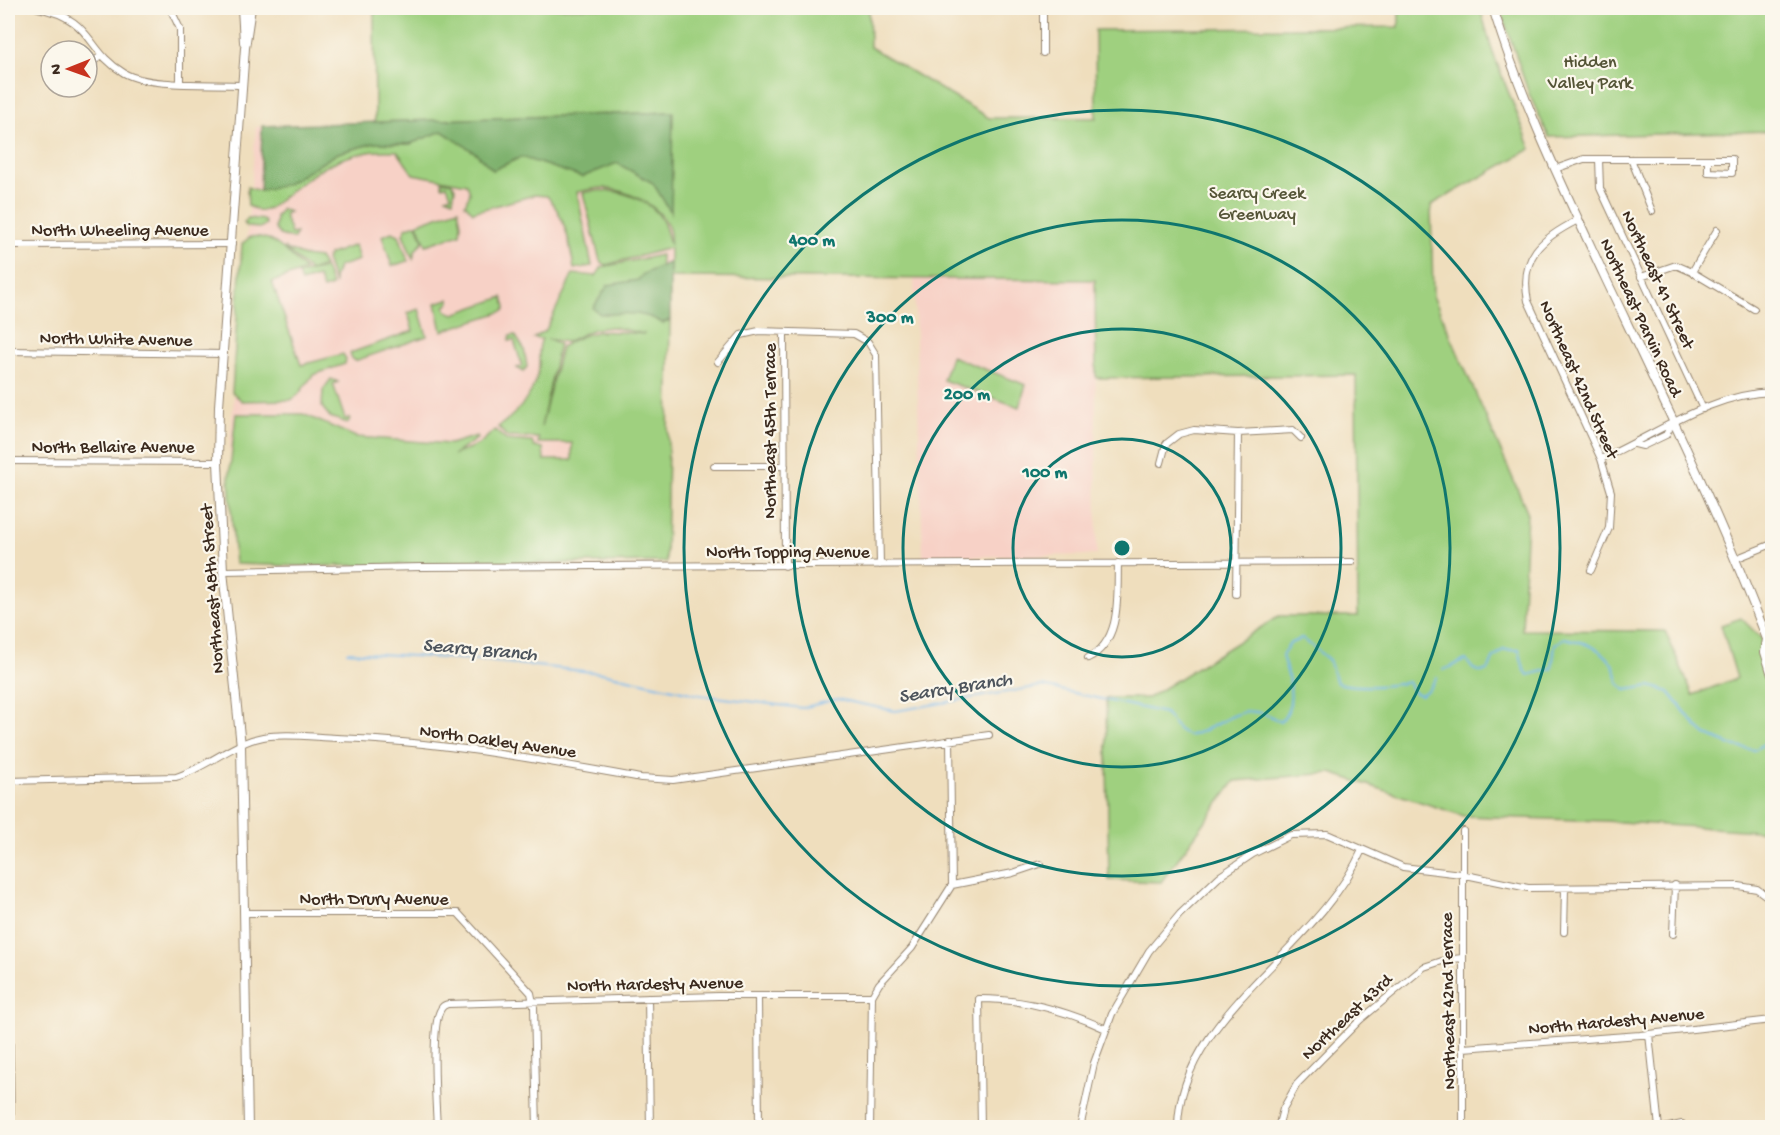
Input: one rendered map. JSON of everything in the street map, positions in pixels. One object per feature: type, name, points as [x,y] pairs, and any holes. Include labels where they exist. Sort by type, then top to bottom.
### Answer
[{"type":"street","points":[[38,8],[70,18],[90,35],[109,63],[134,78],[243,85]]},
{"type":"street","name":"Northeast 48th Street","points":[[242,8],[245,48]]},
{"type":"street","name":"Northeast 48th Street","points":[[248,1128],[241,746],[223,571],[218,462],[245,48],[251,8]]},
{"type":"street","points":[[1043,8],[1043,53]]},
{"type":"street","name":"Northeast Parvin Road","points":[[1493,8],[1510,62],[1555,170],[1736,559],[1770,643],[1765,652],[1773,675]]},
{"type":"street","points":[[172,12],[180,29],[180,82]]},
{"type":"street","points":[[1555,170],[1584,159],[1708,159]]},
{"type":"street","name":"Northeast 41 Street","points":[[1599,159],[1600,188],[1703,409]]},
{"type":"street","points":[[1632,159],[1652,211]]},
{"type":"street","name":"Northeast 42nd Street","points":[[1578,220],[1542,241],[1528,267],[1526,291],[1528,301],[1601,459],[1611,492],[1612,515],[1605,542],[1591,570]]},
{"type":"street","points":[[1692,272],[1717,230]]},
{"type":"street","name":"North Wheeling Avenue","points":[[8,245],[232,244]]},
{"type":"street","points":[[1641,277],[1676,265],[1754,309]]},
{"type":"street","points":[[718,362],[741,335],[759,331],[854,334],[868,342],[874,351],[880,565]]},
{"type":"street","name":"Northeast 45th Terrace","points":[[784,332],[785,566]]},
{"type":"street","name":"North White Avenue","points":[[8,351],[224,354]]},
{"type":"street","points":[[1601,459],[1635,444],[1640,438],[1726,399],[1773,392]]},
{"type":"street","points":[[1161,463],[1166,444],[1179,434],[1194,430],[1238,433],[1293,430],[1301,438]]},
{"type":"street","points":[[1236,594],[1238,433]]},
{"type":"street","name":"North Bellaire Avenue","points":[[8,460],[218,462]]},
{"type":"street","points":[[714,466],[784,466]]},
{"type":"street","points":[[1736,559],[1773,544]]},
{"type":"street","name":"North Topping Avenue","points":[[223,571],[1352,562]]},
{"type":"street","points":[[1088,658],[1104,645],[1113,627],[1118,563]]},
{"type":"street","name":"North Oakley Avenue","points":[[8,780],[165,778],[196,770],[253,740],[272,736],[355,739],[439,746],[640,778],[673,780],[989,735]]},
{"type":"street","points":[[870,1128],[872,996],[879,984],[912,948],[952,885],[950,740]]},
{"type":"street","points":[[1461,874],[1462,831]]},
{"type":"street","points":[[1080,1128],[1094,1063],[1106,1029],[1121,997],[1159,939],[1202,892],[1231,868],[1272,844],[1300,833],[1327,834],[1403,867],[1461,874],[1527,888],[1675,885],[1748,887],[1773,900]]},
{"type":"street","points":[[1178,1128],[1182,1092],[1198,1052],[1234,1006],[1293,944],[1342,887],[1362,849]]},
{"type":"street","points":[[952,885],[1013,873],[1040,864]]},
{"type":"street","name":"Northeast 42nd Terrace","points":[[1461,874],[1463,1128]]},
{"type":"street","points":[[1673,934],[1675,885]]},
{"type":"street","points":[[1564,932],[1565,888]]},
{"type":"street","name":"North Drury Avenue","points":[[245,914],[458,913],[531,993],[533,1001]]},
{"type":"street","points":[[8,920],[10,1128]]},
{"type":"street","name":"Northeast 43rd","points":[[1278,1128],[1283,1109],[1297,1084],[1360,1020],[1424,967],[1444,960],[1462,958]]},
{"type":"street","points":[[758,996],[759,1128]]},
{"type":"street","name":"North Hardesty Avenue","points":[[437,1128],[435,1072],[438,1017],[441,1008],[448,1004],[648,998],[872,996]]},
{"type":"street","points":[[648,998],[650,1128]]},
{"type":"street","points":[[981,1128],[980,999],[1014,1000],[1047,1006],[1106,1029]]},
{"type":"street","points":[[533,1001],[537,1128]]},
{"type":"street","name":"North Hardesty Avenue","points":[[1463,1048],[1649,1034],[1773,1020]]},
{"type":"street","points":[[1649,1034],[1659,1128]]},
{"type":"street","points":[[1664,1128],[1682,1124]]},
{"type":"shaded area","points":[[673,112],[666,562],[235,562],[230,446],[256,127]]},
{"type":"shaded area","points":[[914,279],[1095,280],[1097,555],[923,557]]},
{"type":"green space","name":"Searcy Creek Greenway","points":[[374,8],[869,8],[870,47],[989,118],[1096,118],[1095,30],[1399,27],[1399,8],[1480,8],[1493,53],[1531,149],[1431,205],[1433,296],[1527,511],[1522,630],[1665,631],[1693,695],[1737,678],[1721,625],[1741,618],[1772,649],[1772,832],[1605,821],[1464,816],[1331,773],[1235,781],[1161,882],[1109,880],[1106,698],[1148,698],[1279,616],[1358,616],[1356,375],[1096,378],[1095,280],[670,277],[670,248],[606,265],[600,261],[583,193],[615,192],[636,198],[646,203],[661,218],[670,245],[670,233],[666,222],[650,205],[640,199],[628,194],[605,188],[577,192],[592,266],[574,269],[562,221],[547,196],[534,195],[473,212],[465,204],[470,193],[467,184],[413,174],[397,151],[359,153],[343,158],[313,174],[270,208],[260,211],[248,206],[247,187],[260,191],[287,184],[338,153],[375,143],[410,144],[442,131],[476,153],[493,170],[521,157],[582,177],[617,163],[653,183],[671,211],[672,112],[375,122]]},
{"type":"green space","name":"Hidden Valley Park","points":[[1500,8],[1772,8],[1772,131],[1549,137],[1529,94]]},
{"type":"green space","points":[[673,112],[671,213],[653,183],[617,163],[582,177],[521,157],[493,170],[476,153],[442,131],[410,144],[374,143],[338,153],[287,184],[260,191],[262,126]]},
{"type":"green space","points":[[442,181],[452,183],[455,188],[453,200],[446,197],[451,195],[447,185],[442,186]]},
{"type":"green space","points":[[282,209],[289,212],[284,214],[291,234],[296,233],[294,239],[280,235],[275,229],[276,216]]},
{"type":"green space","points":[[458,209],[461,223],[460,234],[426,245],[418,223]]},
{"type":"green space","points":[[248,218],[264,220],[266,224],[260,228],[247,227],[244,223]]},
{"type":"green space","points":[[417,224],[423,241],[415,251],[413,259],[403,234],[407,227]]},
{"type":"green space","points":[[392,232],[399,235],[408,261],[392,266],[382,236]]},
{"type":"green space","points":[[250,237],[266,238],[274,242],[305,270],[272,282],[301,365],[343,354],[346,359],[345,364],[313,375],[298,395],[291,400],[242,401],[232,392],[242,244]]},
{"type":"green space","points":[[355,245],[359,260],[338,267],[334,278],[335,285],[326,260],[328,255]]},
{"type":"green space","points":[[284,248],[304,256],[319,258],[324,266],[310,271]]},
{"type":"green space","points":[[661,255],[658,321],[663,323],[670,320],[666,562],[298,566],[235,564],[229,479],[236,414],[303,414],[356,437],[450,444],[477,436],[478,438],[453,455],[479,444],[495,430],[506,440],[532,442],[534,447],[543,448],[544,460],[572,460],[572,443],[538,443],[539,438],[507,437],[498,427],[513,415],[530,393],[539,366],[539,349],[542,339],[534,338],[546,330],[573,274],[596,276],[602,267]],"holes":[[[612,327],[645,334],[603,331],[584,335],[561,347],[541,427],[559,344],[547,339],[566,342],[594,329]]]},
{"type":"green space","points":[[670,262],[670,320],[663,323],[639,314],[600,314],[593,308],[608,285],[638,280],[643,274]]},
{"type":"green space","points":[[325,268],[332,286],[323,289],[318,277],[301,282],[298,274]]},
{"type":"green space","points":[[503,297],[506,307],[504,311],[442,331],[436,303],[449,299],[450,302],[445,307],[447,311],[454,314]]},
{"type":"green space","points":[[419,309],[427,336],[355,361],[351,357],[350,353],[413,331],[408,313]]},
{"type":"green space","points":[[515,335],[524,349],[527,367],[523,371],[517,368],[522,366],[514,340],[509,341],[510,336]]},
{"type":"green space","points":[[951,356],[1026,385],[1019,407],[943,380]]},
{"type":"green space","points":[[331,379],[338,382],[333,384],[345,419],[350,418],[348,423],[330,417],[322,407],[323,390]]},
{"type":"waterway","name":"Searcy Branch","points":[[347,652],[478,660],[602,673],[700,695],[802,708],[837,699],[895,711],[1042,686],[1165,713],[1178,729],[1188,736],[1244,712],[1266,714],[1280,722],[1286,716],[1290,700],[1289,681],[1282,656],[1289,644],[1302,638],[1329,660],[1337,683],[1373,686],[1408,682],[1414,693],[1421,695],[1429,689],[1437,677]]},
{"type":"waterway","name":"Searcy Branch","points":[[1443,670],[1466,660],[1473,669],[1482,672],[1489,669],[1493,659],[1503,650],[1519,650],[1528,675],[1552,669],[1555,644],[1564,638],[1574,640],[1600,651],[1607,657],[1616,673],[1618,683],[1626,690],[1650,686],[1669,692],[1706,735],[1736,747],[1755,750],[1768,741],[1772,743]]}]
